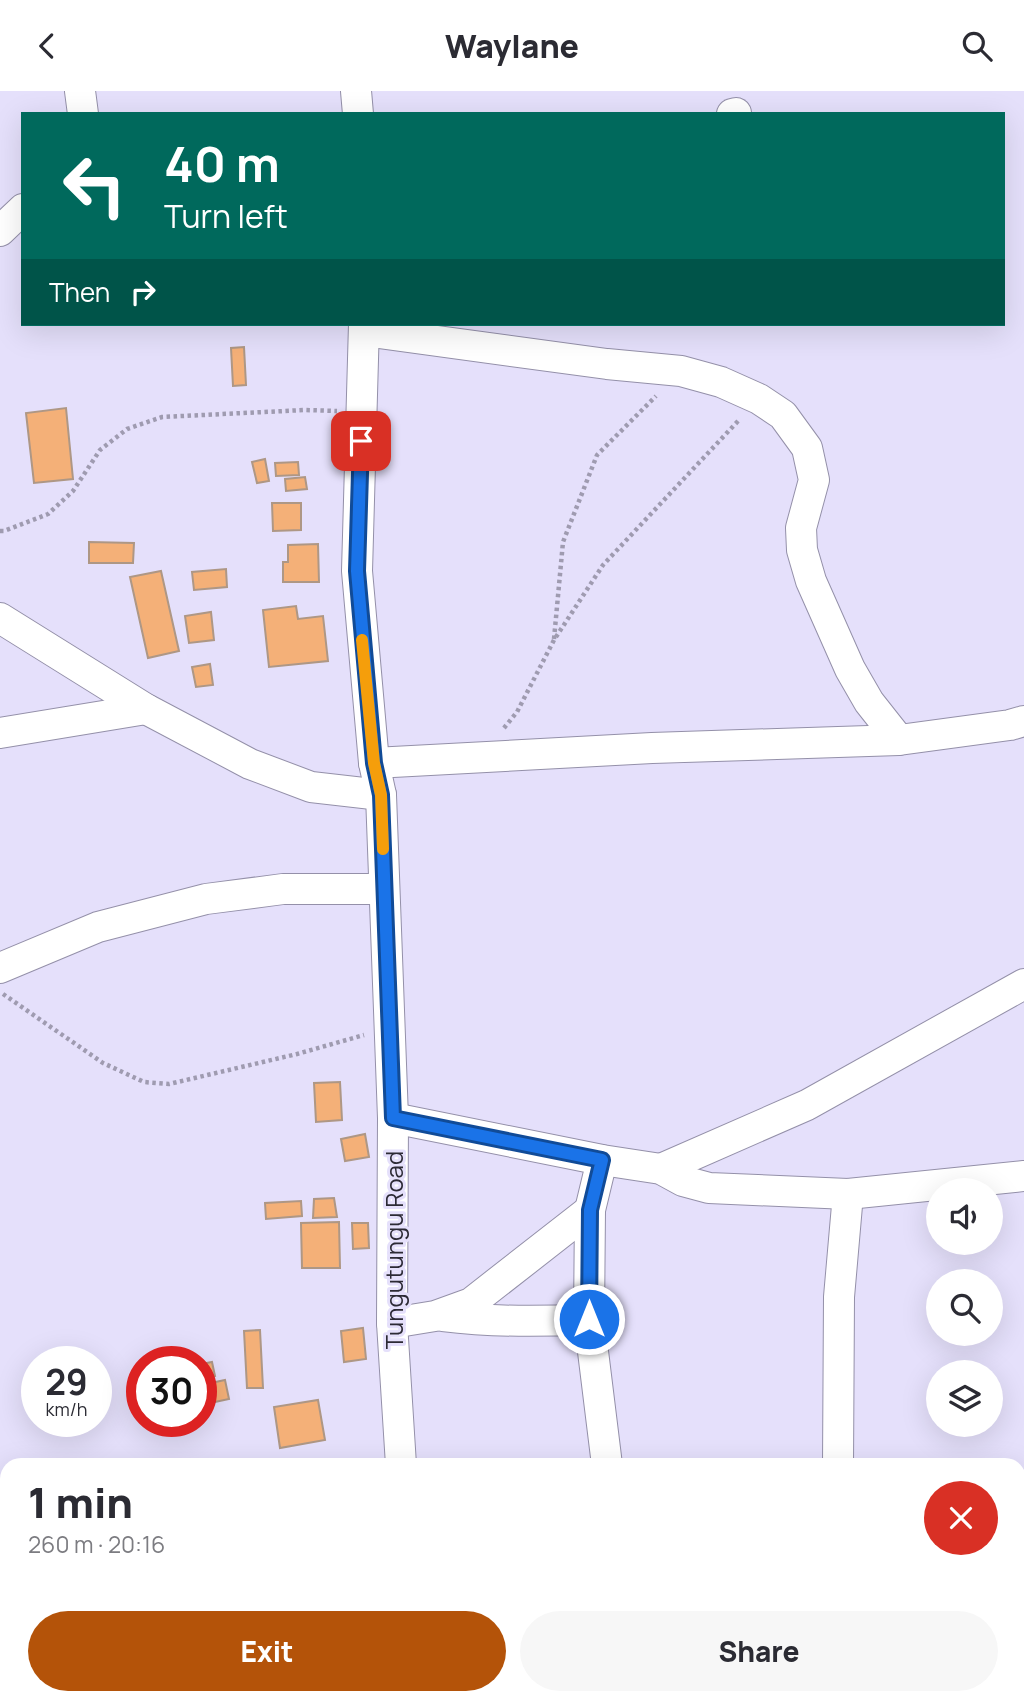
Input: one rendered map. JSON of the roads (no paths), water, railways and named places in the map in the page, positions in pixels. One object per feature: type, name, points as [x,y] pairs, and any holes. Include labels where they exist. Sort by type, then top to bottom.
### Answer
[{"type":"street","points":[[80,91],[83,112]]},
{"type":"street","points":[[356,91],[358,112]]},
{"type":"street","points":[[0,231],[21,211]]},
{"type":"street","points":[[364,327],[607,364],[681,371],[721,382],[759,399],[783,415],[807,448],[814,480],[802,528],[802,550],[810,581],[850,669],[869,702],[899,740]]},
{"type":"street","name":"Tungutungu Road","points":[[364,327],[357,571],[374,763],[381,795],[393,1118],[392,1323],[401,1458]]},
{"type":"street","points":[[0,618],[146,709],[250,764],[310,787],[381,795]]},
{"type":"street","points":[[0,733],[146,709]]},
{"type":"street","points":[[374,763],[652,748],[899,740],[1024,721]]},
{"type":"street","points":[[0,968],[99,927],[206,899],[283,889],[384,889]]},
{"type":"street","points":[[661,1169],[807,1105],[1024,984]]},
{"type":"street","points":[[393,1118],[602,1160],[661,1169],[683,1181],[709,1188],[848,1194],[1024,1176]]},
{"type":"street","points":[[602,1160],[590,1210],[589,1319],[606,1458]]},
{"type":"street","points":[[838,1458],[839,1297],[848,1194]]},
{"type":"street","points":[[392,1323],[435,1316],[471,1303],[590,1210]]},
{"type":"street","points":[[435,1316],[496,1322],[589,1319]]}]
